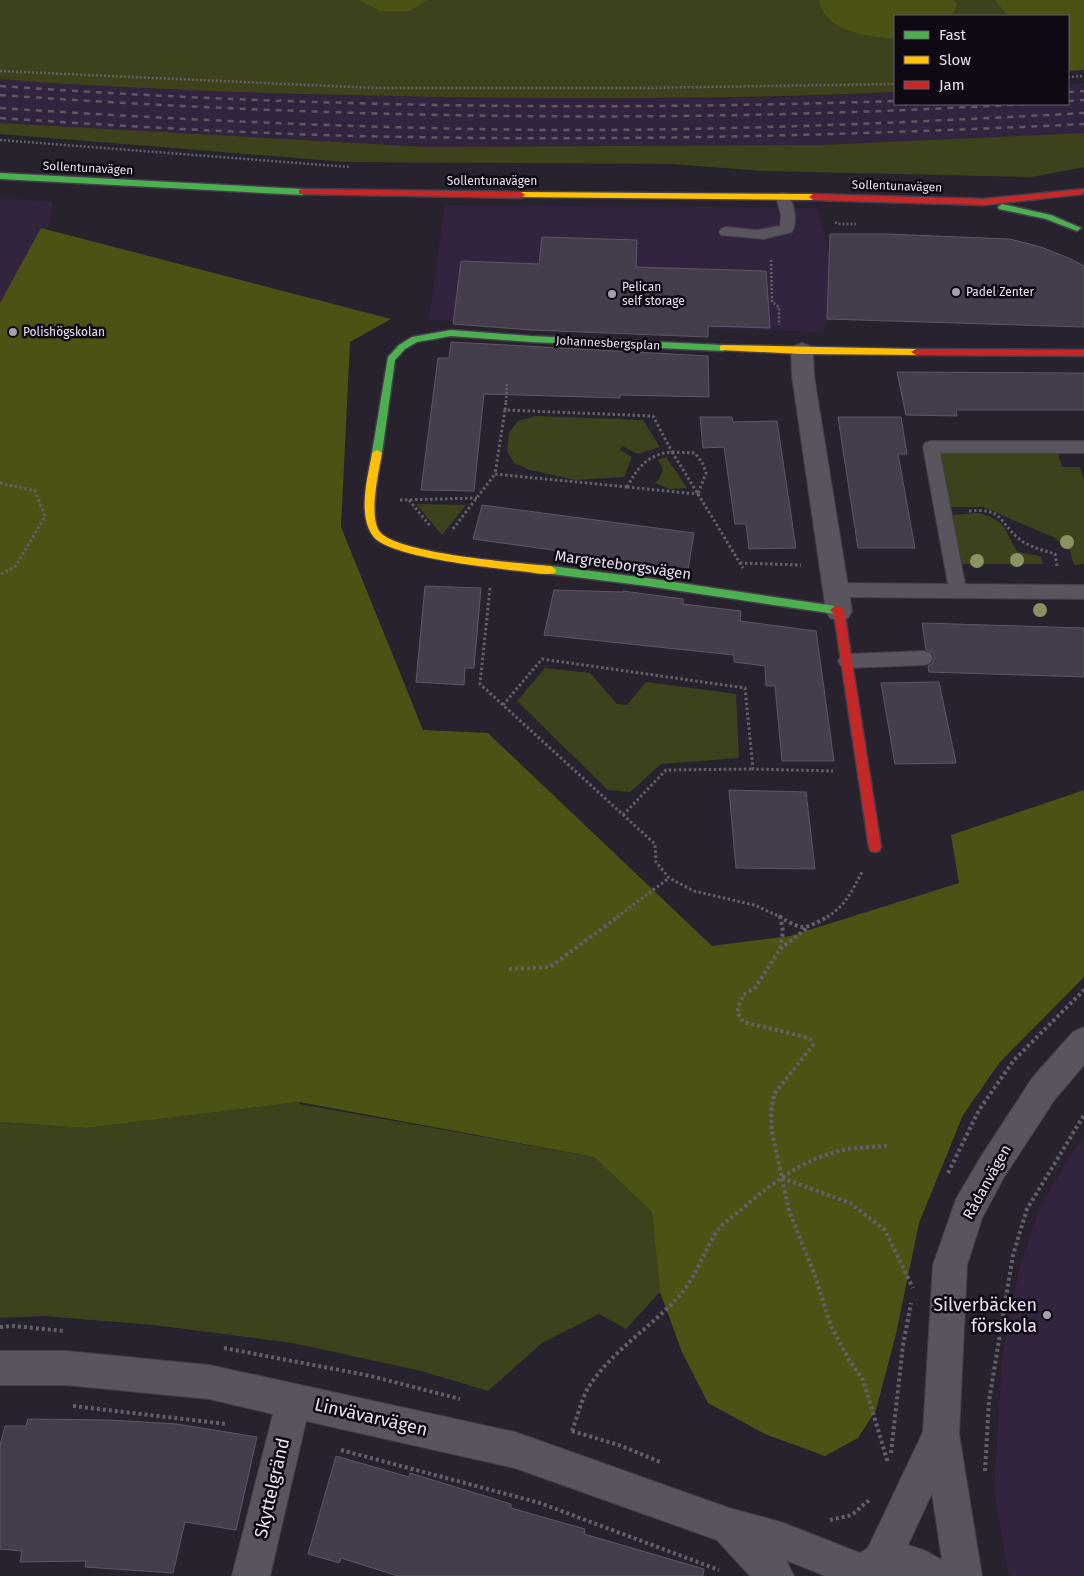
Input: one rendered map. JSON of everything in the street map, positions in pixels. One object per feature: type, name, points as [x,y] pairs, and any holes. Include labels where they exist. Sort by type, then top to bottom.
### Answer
[{"type":"street","name":"Sollentunavägen","points":[[0,176],[242,190],[370,194],[783,197],[984,202],[1084,191]]},
{"type":"street","points":[[1081,229],[1070,219],[1068,211],[1070,200],[1084,191]]},
{"type":"street","name":"Sollentunavägen","points":[[984,202],[1048,218],[1081,229]]},
{"type":"street","name":"Johannesbergsplan","points":[[415,339],[451,333],[531,339],[791,351],[1084,353]]},
{"type":"street","name":"Margreteborgsvägen","points":[[415,339],[402,347],[392,359],[372,500],[371,521],[378,536],[400,547],[493,563],[647,582],[761,599],[837,600]]},
{"type":"street","points":[[791,351],[802,376],[875,847]]},
{"type":"street","name":"Rådanvägen","points":[[963,1576],[940,1434],[950,1266],[968,1211],[993,1166],[1044,1088],[1084,1042]]},
{"type":"street","name":"Linvävarvägen","points":[[0,1368],[66,1368],[209,1382],[515,1450],[729,1526],[781,1540],[867,1570]]},
{"type":"street","name":"Skyttelgränd","points":[[251,1576],[294,1400]]},
{"type":"street","name":"Rådanvägen","points":[[867,1570],[940,1434]]},
{"type":"street","name":"Linvävarvägen","points":[[729,1526],[775,1576]]},
{"type":"street","points":[[867,1570],[913,1564],[934,1576]]},
{"type":"lane","points":[[726,232],[757,235],[777,233],[786,229],[788,216],[783,197]]},
{"type":"lane","points":[[958,591],[930,446],[1084,447]]},
{"type":"lane","points":[[837,600],[958,591],[1084,592]]},
{"type":"lane","points":[[846,661],[924,658]]},
{"type":"path","points":[[0,71],[375,88],[642,88],[894,84]]},
{"type":"path","points":[[1069,77],[1084,76]]},
{"type":"path","points":[[0,140],[358,167]]},
{"type":"path","points":[[771,260],[772,302],[779,307],[791,351]]},
{"type":"path","points":[[432,553],[443,542],[495,474],[505,410],[507,382]]},
{"type":"path","points":[[505,410],[653,416],[671,451],[761,599]]},
{"type":"path","points":[[627,488],[635,470],[647,457],[671,451],[695,453],[705,464],[706,479],[698,494]]},
{"type":"path","points":[[495,474],[698,494]]},
{"type":"path","points":[[0,483],[35,491],[45,516],[16,566],[0,575]]},
{"type":"path","points":[[372,500],[477,498]]},
{"type":"path","points":[[408,500],[443,542]]},
{"type":"path","points":[[943,512],[981,510],[999,515],[1018,538],[1028,545],[1054,554],[1064,592]]},
{"type":"path","points":[[493,563],[480,684],[655,844],[656,862],[669,878],[694,891],[754,905],[780,916],[793,926],[808,927]]},
{"type":"path","points":[[740,563],[832,566]]},
{"type":"path","points":[[503,705],[542,658],[746,688],[753,769]]},
{"type":"path","points":[[623,815],[666,770],[863,771]]},
{"type":"path","points":[[875,847],[849,897],[834,913],[808,927],[780,949],[755,988],[743,995],[737,1012],[743,1022],[763,1028],[794,1033],[810,1039],[813,1046],[801,1058],[774,1094],[771,1114],[772,1132],[789,1211],[814,1273],[820,1296],[832,1326],[849,1360],[863,1380],[890,1469]]},
{"type":"path","points":[[509,969],[550,968],[669,878]]},
{"type":"path","points":[[780,916],[783,931],[780,949]]},
{"type":"path","points":[[985,1474],[989,1401],[1002,1308],[1013,1255],[1027,1209],[1084,1115]]},
{"type":"path","points":[[572,1431],[588,1390],[623,1346],[645,1329],[681,1294],[691,1281],[715,1234],[727,1219],[740,1212],[760,1193],[782,1177],[819,1158],[836,1152],[869,1146],[888,1146]]},
{"type":"path","points":[[782,1177],[850,1203],[886,1230],[914,1288]]},
{"type":"path","points":[[66,1405],[234,1424]]},
{"type":"path","points":[[285,1435],[540,1503],[724,1572]]},
{"type":"shaded area","points":[[0,79],[292,94],[600,99],[793,97],[894,92],[894,105],[1069,105],[1069,84],[1084,83],[1084,133],[818,145],[428,147],[0,123]]},
{"type":"shaded area","name":"Polishögskolan","points":[[0,198],[53,202],[0,463]]},
{"type":"shaded area","points":[[445,205],[817,208],[829,255],[827,319],[823,332],[429,320]]},
{"type":"shaded area","name":"Silverbäcken förskola","points":[[1084,1137],[1084,1576],[1009,1576],[994,1491],[1002,1359],[1019,1270],[1040,1207],[1073,1151]]},
{"type":"green space","points":[[0,0],[995,0],[1006,15],[894,15],[894,92],[670,98],[445,97],[167,89],[0,79]]},
{"type":"green space","points":[[359,0],[427,0],[410,11],[380,11]]},
{"type":"green space","points":[[819,0],[953,0],[957,5],[952,15],[894,15],[894,39],[849,31],[830,20],[823,11]]},
{"type":"green space","points":[[995,0],[1084,0],[1084,70],[1069,71],[1069,15],[1006,15]]},
{"type":"green space","points":[[0,123],[428,147],[818,145],[1084,133],[1084,167],[1032,177],[764,171],[671,164],[345,162],[0,134]]},
{"type":"green space","points":[[41,228],[391,319],[350,342],[341,527],[423,730],[488,733],[712,946],[790,936],[959,883],[951,835],[1084,790],[1084,977],[1000,1062],[963,1115],[919,1223],[896,1334],[876,1410],[858,1438],[825,1456],[765,1434],[708,1403],[682,1352],[660,1292],[652,1212],[594,1157],[299,1102],[86,1128],[0,1122],[0,303]]},
{"type":"green space","points":[[536,416],[643,420],[660,447],[638,454],[622,446],[620,450],[632,457],[624,477],[576,480],[530,470],[514,463],[507,451],[509,433],[518,421]]},
{"type":"green space","points":[[1057,450],[1062,467],[1080,467],[1084,480],[1084,564],[1074,565],[1070,551],[1055,538],[983,507],[949,507],[938,451]]},
{"type":"green space","points":[[666,457],[687,488],[670,489],[655,483],[663,470],[658,460]]},
{"type":"green space","points":[[416,504],[466,505],[442,535]]},
{"type":"green space","points":[[978,513],[995,519],[1000,523],[1007,531],[1017,551],[1041,557],[1043,564],[961,564],[951,515]]},
{"type":"green space","points":[[545,668],[590,673],[617,704],[627,705],[646,682],[736,694],[739,758],[661,764],[630,792],[608,790],[517,701]]},
{"type":"green space","points":[[299,1102],[300,1104],[594,1157],[652,1212],[660,1292],[626,1329],[599,1314],[542,1343],[488,1391],[421,1371],[293,1343],[154,1325],[43,1316],[0,1318],[0,1122],[86,1128]]},
{"type":"building","name":"Padel Zenter","points":[[830,234],[886,234],[1010,239],[1041,247],[1084,266],[1084,327],[827,319]]},
{"type":"building","name":"Pelican self storage","points":[[542,237],[637,240],[636,267],[766,271],[770,328],[708,326],[708,337],[531,330],[453,324],[461,261],[539,264]]},
{"type":"building","points":[[451,342],[708,356],[709,397],[620,395],[620,398],[484,394],[474,491],[421,490],[438,358],[449,358]]},
{"type":"building","points":[[897,372],[1084,373],[1084,410],[956,410],[957,416],[906,415]]},
{"type":"building","points":[[700,417],[732,417],[733,422],[777,421],[796,548],[749,549],[746,524],[735,524],[724,447],[703,448]]},
{"type":"building","points":[[838,417],[901,417],[907,454],[898,454],[915,548],[858,548]]},
{"type":"building","points":[[482,505],[694,533],[687,576],[625,568],[625,560],[473,539]]},
{"type":"building","points":[[425,586],[481,588],[474,668],[465,668],[464,685],[416,682]]},
{"type":"building","points":[[554,590],[623,591],[683,599],[683,604],[741,611],[740,621],[816,631],[834,761],[782,761],[775,686],[766,686],[765,666],[734,662],[734,655],[544,635]]},
{"type":"building","points":[[922,623],[1084,628],[1084,677],[929,672],[928,666],[932,664],[935,657],[932,652],[926,650]]},
{"type":"building","points":[[939,682],[956,763],[895,764],[881,683]]},
{"type":"building","points":[[729,790],[806,792],[815,869],[736,868]]},
{"type":"building","points":[[28,1419],[109,1420],[177,1424],[257,1437],[236,1530],[185,1522],[173,1573],[85,1567],[86,1561],[20,1562],[22,1551],[0,1549],[0,1445],[5,1426],[26,1426]]},
{"type":"building","points":[[336,1456],[409,1477],[410,1473],[511,1504],[511,1508],[585,1529],[584,1534],[704,1569],[703,1576],[398,1576],[341,1558],[339,1563],[308,1554]]},
{"type":"railway","points":[[0,86],[224,99],[448,105],[671,106],[894,101]]},
{"type":"railway","points":[[1069,92],[1084,91]]},
{"type":"railway","points":[[0,95],[256,109],[512,116],[769,114],[1004,105]]},
{"type":"railway","points":[[1069,101],[1084,100]]},
{"type":"railway","points":[[0,108],[270,123],[539,130],[812,126],[1084,113]]},
{"type":"railway","points":[[0,118],[255,132],[493,138],[662,138],[1084,124]]},
{"type":"traffic: fast","points":[[0,176],[302,192]]},
{"type":"traffic: fast","points":[[1002,207],[1048,217],[1077,228]]},
{"type":"traffic: fast","points":[[377,453],[391,359],[402,347],[415,339],[451,333],[531,339],[723,348]]},
{"type":"traffic: fast","points":[[551,570],[647,582],[835,610]]},
{"type":"traffic: slow","points":[[521,195],[813,197]]},
{"type":"traffic: slow","points":[[723,348],[916,352]]},
{"type":"traffic: slow","points":[[377,453],[370,507],[373,527],[377,535],[388,542],[431,554],[487,563],[551,570]]},
{"type":"traffic: jam","points":[[813,197],[984,202],[1083,191]]},
{"type":"traffic: jam","points":[[302,192],[521,195]]},
{"type":"traffic: jam","points":[[916,352],[1084,353]]},
{"type":"traffic: jam","points":[[835,610],[839,611],[875,847]]},
{"type":"place","name":"Padel Zenter","points":[[956,292]]},
{"type":"place","name":"Pelican self storage","points":[[612,294]]},
{"type":"place","name":"Polishögskolan","points":[[13,332]]},
{"type":"place","name":"Silverbäcken förskola","points":[[1047,1315]]}]
